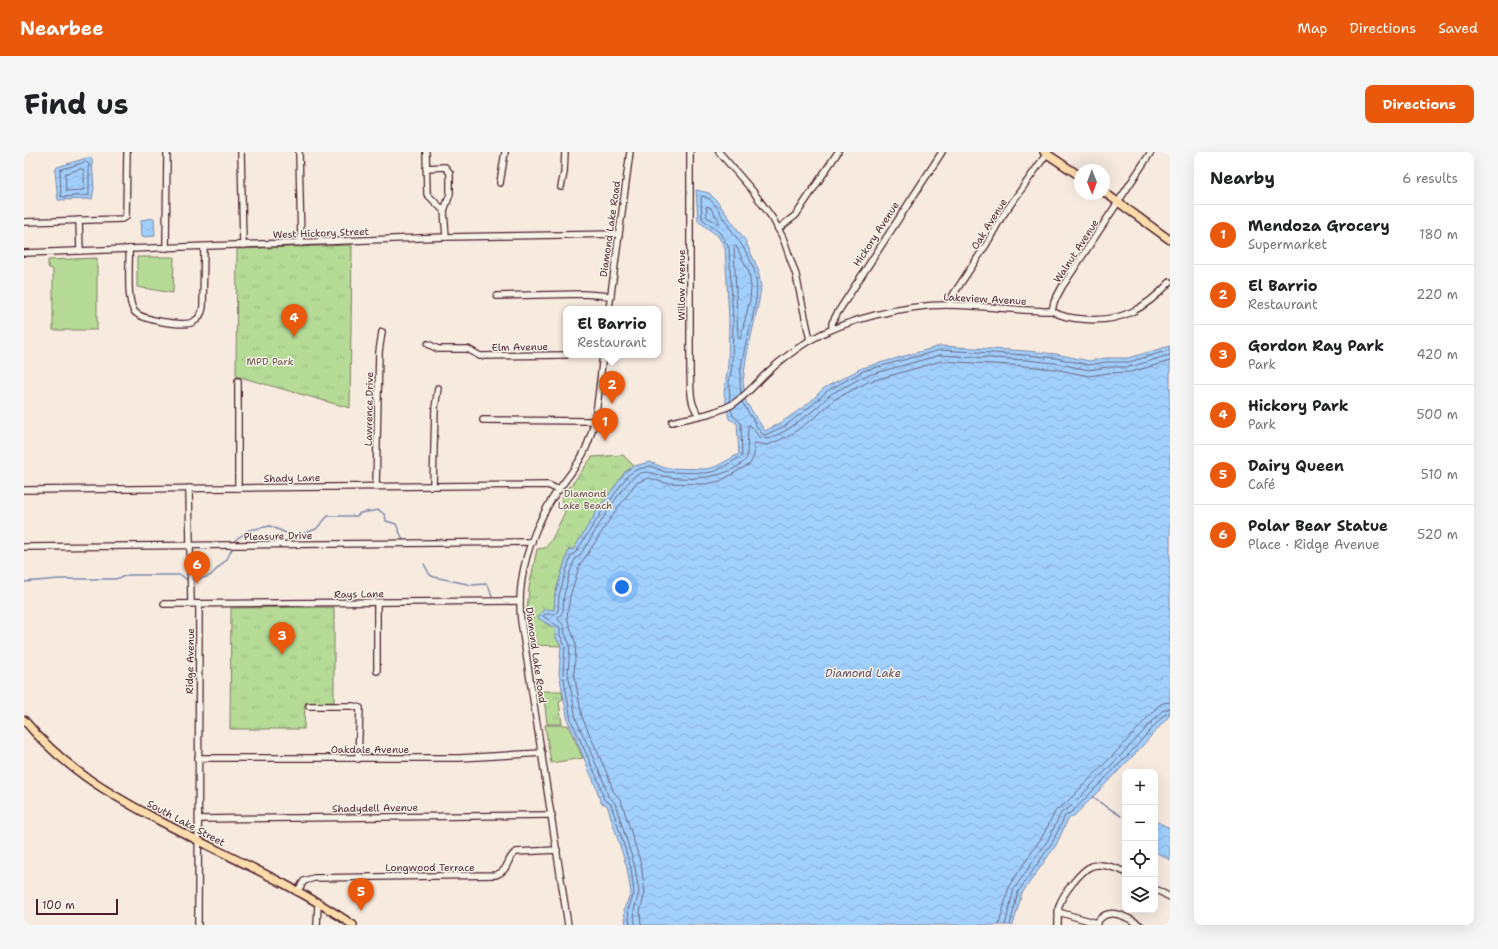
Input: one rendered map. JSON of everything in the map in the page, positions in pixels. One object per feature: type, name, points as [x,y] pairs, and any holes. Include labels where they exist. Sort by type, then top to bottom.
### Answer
[{"type":"main road","points":[[1046,153],[1074,172]]},
{"type":"main road","points":[[1110,196],[1170,240]]},
{"type":"main road","name":"South Lake Street","points":[[24,720],[53,753],[86,778],[200,841],[297,892],[353,925]]},
{"type":"street","points":[[24,222],[122,219],[126,217],[126,152]]},
{"type":"street","points":[[166,248],[167,152]]},
{"type":"street","points":[[241,152],[243,245]]},
{"type":"street","points":[[299,152],[300,243]]},
{"type":"street","points":[[426,152],[427,194],[444,211]]},
{"type":"street","points":[[500,183],[505,152]]},
{"type":"street","points":[[560,187],[564,173],[565,152]]},
{"type":"street","name":"Diamond Lake Road","points":[[609,306],[630,152]]},
{"type":"street","name":"Willow Avenue","points":[[690,152],[690,372],[692,403],[699,416]]},
{"type":"street","points":[[719,152],[752,190],[778,229],[796,275],[810,340]]},
{"type":"street","points":[[778,229],[796,215],[838,152]]},
{"type":"street","name":"Hickory Avenue","points":[[832,329],[832,323],[838,312],[942,152]]},
{"type":"street","name":"Walnut Avenue","points":[[1052,311],[1054,302],[1062,287],[1119,203],[1151,152]]},
{"type":"street","name":"Oak Avenue","points":[[949,305],[953,295],[986,245],[1001,218],[1046,153]]},
{"type":"street","points":[[426,168],[445,167],[450,173],[450,194],[444,211],[446,237]]},
{"type":"street","points":[[79,220],[80,251]]},
{"type":"street","name":"West Hickory Street","points":[[24,253],[446,237],[619,234]]},
{"type":"street","points":[[129,249],[130,297],[134,310],[137,314],[154,320],[185,324],[193,323],[202,314],[204,247]]},
{"type":"street","name":"Lakeview Avenue","points":[[672,422],[699,416],[724,407],[747,393],[770,370],[810,340],[832,329],[894,312],[949,305],[1052,311],[1065,317],[1110,320],[1125,316],[1142,307],[1170,282]]},
{"type":"street","points":[[497,296],[583,294],[611,296]]},
{"type":"street","name":"Lawrence Drive","points":[[376,486],[379,352],[382,332]]},
{"type":"street","name":"Elm Avenue","points":[[428,344],[438,349],[468,349],[480,356],[563,355]]},
{"type":"street","name":"Diamond Lake Road","points":[[568,925],[521,621],[520,602],[522,577],[532,542],[542,518],[583,453],[593,420],[603,358]]},
{"type":"street","points":[[238,381],[238,488]]},
{"type":"street","points":[[433,486],[435,408],[438,388]]},
{"type":"street","points":[[483,420],[593,420]]},
{"type":"street","name":"Shady Lane","points":[[24,490],[548,485],[559,490]]},
{"type":"street","points":[[189,488],[191,603]]},
{"type":"street","name":"Pleasure Drive","points":[[24,547],[532,542]]},
{"type":"street","name":"Rays Lane","points":[[199,604],[520,602]]},
{"type":"street","points":[[377,603],[377,671]]},
{"type":"street","points":[[164,604],[199,604]]},
{"type":"street","name":"Ridge Avenue","points":[[198,925],[200,841],[198,758],[199,604]]},
{"type":"street","points":[[309,706],[346,706],[360,708],[358,759]]},
{"type":"street","name":"Oakdale Avenue","points":[[198,758],[460,758],[542,753]]},
{"type":"street","name":"Shadydell Avenue","points":[[199,819],[552,815]]},
{"type":"street","name":"Longwood Terrace","points":[[297,892],[304,881],[314,878],[496,876],[506,869],[512,855],[516,852],[557,850]]},
{"type":"street","points":[[1058,925],[1058,912],[1062,900],[1085,870],[1099,865],[1113,867],[1122,871]]},
{"type":"street","points":[[1158,891],[1170,897]]},
{"type":"street","points":[[317,925],[318,904]]},
{"type":"street","points":[[1058,912],[1097,924],[1107,915],[1117,913],[1128,917],[1140,925]]},
{"type":"green space","name":"MPD Park","points":[[352,245],[350,408],[236,376],[237,249]]},
{"type":"green space","points":[[137,257],[174,257],[173,293],[137,287]]},
{"type":"green space","points":[[97,258],[97,330],[53,330],[53,270],[48,267],[48,260]]},
{"type":"green space","name":"Diamond Lake Beach","points":[[623,455],[634,466],[625,472],[573,550],[569,549],[555,594],[555,610],[545,623],[556,629],[555,636],[561,646],[531,645],[527,611],[529,588],[537,549],[545,548],[551,541],[565,512],[561,499],[592,457]]},
{"type":"green space","points":[[334,607],[334,702],[305,703],[304,729],[230,729],[231,608]]},
{"type":"green space","points":[[543,691],[562,691],[563,699],[559,701],[562,724],[547,724],[544,699],[539,699],[539,695],[542,694]]},
{"type":"green space","points":[[545,725],[568,725],[583,758],[551,763]]},
{"type":"water","points":[[90,157],[92,160],[94,189],[92,199],[58,200],[55,171],[57,167]]},
{"type":"water","name":"Diamond Lake","points":[[696,190],[709,193],[717,201],[745,240],[758,269],[761,287],[746,359],[743,382],[746,402],[765,431],[782,422],[809,403],[824,388],[862,368],[940,346],[1027,351],[1056,354],[1089,361],[1106,358],[1128,358],[1170,346],[1170,715],[1133,756],[1075,815],[1068,819],[1056,845],[1022,893],[1013,925],[626,925],[624,909],[631,893],[627,868],[607,805],[601,803],[595,784],[568,721],[559,673],[561,646],[555,636],[556,629],[538,618],[544,609],[554,610],[555,594],[569,549],[573,550],[597,511],[625,472],[634,466],[650,462],[665,468],[706,469],[715,467],[739,454],[737,423],[729,419],[724,393],[728,365],[729,319],[725,248],[718,236],[698,221]]},
{"type":"water","points":[[154,218],[155,236],[142,237],[141,220]]},
{"type":"water","points":[[1158,822],[1170,828],[1170,860],[1158,854]]},
{"type":"waterway","points":[[234,541],[249,530],[270,526],[295,537],[316,529],[328,516],[357,516],[360,513],[379,510],[385,515],[386,521],[396,524],[403,540]]},
{"type":"waterway","points":[[195,580],[210,576],[227,559],[232,549]]},
{"type":"waterway","points":[[424,564],[430,575],[434,577],[472,585],[486,584],[489,587],[492,597]]},
{"type":"waterway","points":[[24,582],[60,579],[115,579],[129,575],[181,575],[187,580]]},
{"type":"waterway","points":[[1092,797],[1121,816]]},
{"type":"place","name":"Hickory Park","points":[[294,337]]},
{"type":"place","name":"El Barrio","points":[[612,404]]},
{"type":"place","name":"Mendoza Grocery","points":[[605,441]]},
{"type":"place","name":"Polar Bear Statue","points":[[197,584]]},
{"type":"place","name":"Gordon Ray Park","points":[[282,655]]},
{"type":"place","name":"Dairy Queen","points":[[361,911]]}]
